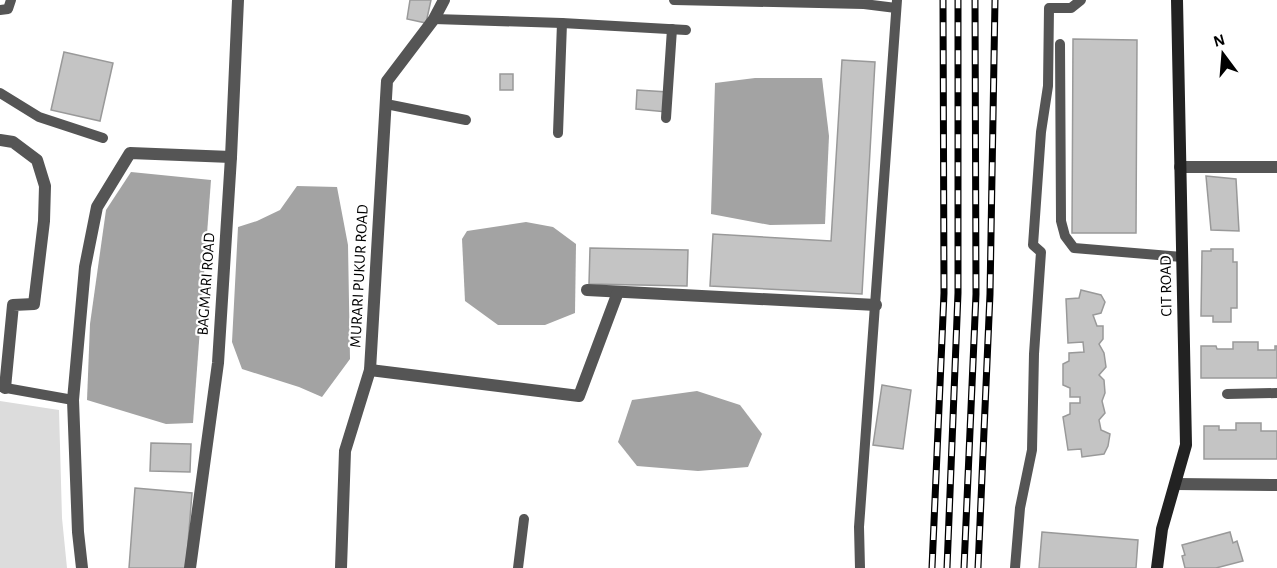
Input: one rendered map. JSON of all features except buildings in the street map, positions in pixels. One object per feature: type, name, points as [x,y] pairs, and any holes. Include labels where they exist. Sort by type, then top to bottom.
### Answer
[{"type":"street","name":"BAGMARI ROAD","points":[[190,568],[218,363],[238,0]]},
{"type":"street","name":"MURARI PUKUR ROAD","points":[[341,568],[345,451],[370,370],[387,81],[435,19],[444,0]]},
{"type":"street","name":"CIT ROAD","points":[[1156,568],[1162,530],[1186,445],[1177,0]]},
{"type":"street","points":[[0,140],[14,142],[37,160],[45,186],[44,221],[34,304],[13,305],[5,326],[2,387]]},
{"type":"street","points":[[82,568],[78,532],[73,400],[86,267],[97,207],[130,153],[231,157]]},
{"type":"street","points":[[1180,167],[1277,167]]},
{"type":"street","points":[[587,290],[876,305]]},
{"type":"street","points":[[370,370],[579,396],[618,292]]},
{"type":"street","points":[[1176,484],[1277,485]]},
{"type":"lane","points":[[0,9],[8,9],[11,0]]},
{"type":"lane","points":[[674,0],[897,4],[859,527],[860,568]]},
{"type":"lane","points":[[1016,568],[1020,507],[1032,450],[1041,252],[1033,245],[1041,132],[1048,86],[1049,8],[1071,8],[1081,0]]},
{"type":"lane","points":[[435,19],[686,30]]},
{"type":"lane","points":[[558,133],[562,23]]},
{"type":"lane","points":[[666,118],[672,29]]},
{"type":"lane","points":[[1060,44],[1061,221],[1065,236],[1074,248],[1182,257]]},
{"type":"lane","points":[[0,93],[39,117],[103,138]]},
{"type":"lane","points":[[386,104],[466,120]]},
{"type":"lane","points":[[2,387],[73,400]]},
{"type":"lane","points":[[1227,394],[1277,393]]},
{"type":"lane","points":[[518,568],[524,519]]},
{"type":"shaded area","points":[[755,78],[822,78],[829,136],[825,224],[770,225],[711,214],[715,83]]},
{"type":"shaded area","points":[[131,172],[211,180],[193,423],[166,424],[87,400],[90,324],[106,210]]},
{"type":"shaded area","points":[[297,186],[337,187],[348,245],[350,359],[322,397],[299,387],[242,369],[232,342],[238,227],[280,210]]},
{"type":"shaded area","points":[[526,222],[553,227],[576,244],[575,313],[545,325],[498,325],[465,301],[462,239],[467,231]]},
{"type":"shaded area","points":[[697,391],[740,405],[762,434],[748,467],[698,471],[637,466],[618,442],[632,400]]},
{"type":"shaded area","points":[[0,401],[59,410],[62,518],[67,568],[0,568]]},
{"type":"railway","points":[[932,568],[944,293],[943,0]]},
{"type":"railway","points":[[947,568],[958,293],[958,0]]},
{"type":"railway","points":[[964,568],[976,294],[975,0]]},
{"type":"railway","points":[[978,568],[990,294],[995,0]]}]
